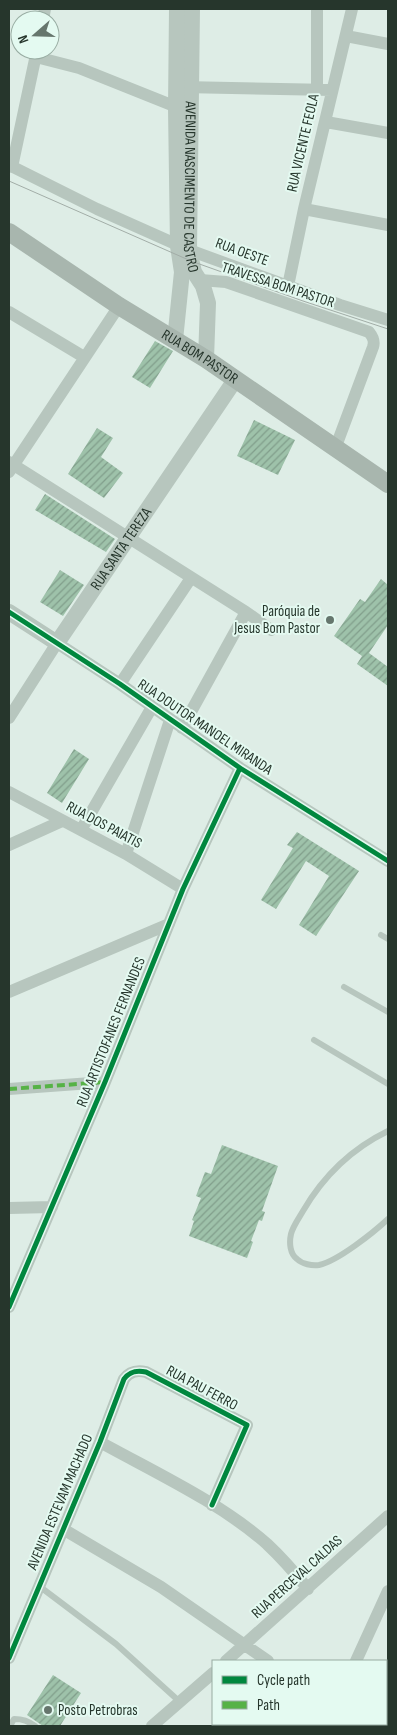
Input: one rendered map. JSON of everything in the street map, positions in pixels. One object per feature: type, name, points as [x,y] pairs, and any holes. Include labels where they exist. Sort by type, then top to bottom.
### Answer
[{"type":"main road","name":"RUA BOM PASTOR","points":[[9,232],[120,306],[206,359],[388,484]]},
{"type":"street","name":"AVENIDA NASCIMENTO DE CASTRO","points":[[175,340],[184,248],[184,87],[177,9]]},
{"type":"street","name":"AVENIDA NASCIMENTO DE CASTRO","points":[[184,87],[192,9]]},
{"type":"street","points":[[317,9],[317,89]]},
{"type":"street","name":"RUA VICENTE FEOLA","points":[[288,286],[304,209],[352,9]]},
{"type":"street","points":[[346,36],[388,44]]},
{"type":"street","points":[[10,166],[35,60]]},
{"type":"street","points":[[57,60],[115,81],[184,110]]},
{"type":"street","points":[[184,87],[332,90]]},
{"type":"street","points":[[326,122],[388,133]]},
{"type":"street","name":"RUA OESTE","points":[[10,166],[89,205],[184,248],[340,305],[388,320]]},
{"type":"street","points":[[304,209],[388,225]]},
{"type":"street","name":"AVENIDA NASCIMENTO DE CASTRO","points":[[184,248],[194,272],[203,286],[208,303],[206,359]]},
{"type":"street","name":"TRAVESSA BOM PASTOR","points":[[200,280],[226,282],[369,332],[373,337],[375,342],[374,348],[335,449]]},
{"type":"street","points":[[120,306],[10,467],[246,612],[271,630]]},
{"type":"street","points":[[9,312],[84,357]]},
{"type":"street","name":"RUA SANTA TEREZA","points":[[9,718],[127,538],[235,380]]},
{"type":"street","points":[[120,684],[191,578]]},
{"type":"street","name":"RUA DOUTOR MANOEL MIRANDA","points":[[9,612],[120,684],[240,768],[388,861]]},
{"type":"street","points":[[182,728],[246,612]]},
{"type":"street","points":[[81,830],[152,707]]},
{"type":"street","points":[[126,854],[170,720]]},
{"type":"street","name":"RUA ARTISTOFANES FERNANDES","points":[[9,1307],[183,889],[240,768]]},
{"type":"street","name":"RUA DOS PAIATIS","points":[[9,792],[126,854],[183,889]]},
{"type":"street","points":[[9,846],[62,821]]},
{"type":"street","points":[[9,992],[169,924]]},
{"type":"street","points":[[9,1089],[104,1082]]},
{"type":"street","points":[[9,1208],[52,1207]]},
{"type":"street","name":"AVENIDA ESTEVAM MACHADO","points":[[9,1658],[100,1442],[124,1379],[133,1372],[146,1372]]},
{"type":"street","name":"RUA PAU FERRO","points":[[146,1372],[247,1426],[212,1504]]},
{"type":"street","points":[[100,1442],[212,1504],[240,1522],[266,1543],[308,1589]]},
{"type":"street","name":"RUA PERCEVAL CALDAS","points":[[227,1660],[388,1516]]},
{"type":"street","points":[[63,1529],[161,1587],[267,1660]]},
{"type":"street","points":[[356,1660],[388,1591]]},
{"type":"street","points":[[152,1726],[212,1674]]},
{"type":"lane","points":[[381,935],[388,939]]},
{"type":"lane","points":[[344,987],[388,1012]]},
{"type":"lane","points":[[314,1040],[388,1084]]},
{"type":"lane","points":[[388,1132],[360,1147],[327,1176],[312,1196],[295,1225],[291,1235],[291,1248],[295,1258],[302,1262],[319,1265],[350,1249],[388,1219]]},
{"type":"lane","points":[[39,1586],[116,1644],[180,1702]]},
{"type":"lane","points":[[10,1726],[14,1719],[22,1719],[29,1721],[35,1726]]},
{"type":"building","points":[[155,341],[173,351],[150,388],[132,377]]},
{"type":"building","points":[[254,420],[295,440],[278,475],[237,456]]},
{"type":"building","points":[[97,428],[113,438],[101,457],[123,473],[104,498],[68,474]]},
{"type":"building","points":[[45,494],[115,539],[106,552],[35,510]]},
{"type":"building","points":[[60,570],[84,585],[63,616],[40,602]]},
{"type":"building","points":[[381,579],[388,585],[388,625],[369,653],[388,667],[388,686],[357,664],[362,656],[334,636],[360,599],[365,602]]},
{"type":"building","points":[[74,749],[89,759],[62,803],[47,793]]},
{"type":"building","points":[[297,832],[359,871],[316,936],[299,925],[329,876],[306,861],[276,909],[261,900],[293,848],[287,845]]},
{"type":"building","points":[[222,1145],[278,1166],[262,1211],[265,1212],[262,1221],[259,1220],[247,1258],[189,1236],[194,1221],[192,1220],[201,1198],[196,1196],[205,1172],[211,1174]]},
{"type":"building","points":[[53,1675],[81,1693],[60,1726],[43,1726],[27,1715]]},
{"type":"tram line","points":[[9,181],[191,261],[388,329]]},
{"type":"marked path","points":[[9,1089],[105,1082]]},
{"type":"cycle path","points":[[9,612],[120,684],[240,768],[388,861]]},
{"type":"cycle path","points":[[9,1307],[105,1082],[183,889],[240,768]]},
{"type":"cycle path","points":[[9,1658],[100,1442],[124,1379],[129,1374],[137,1371],[146,1372],[247,1425],[212,1505]]},
{"type":"place","name":"Paróquia de Jesus Bom Pastor","points":[[330,620]]},
{"type":"place","name":"Posto Petrobras","points":[[48,1710]]}]
